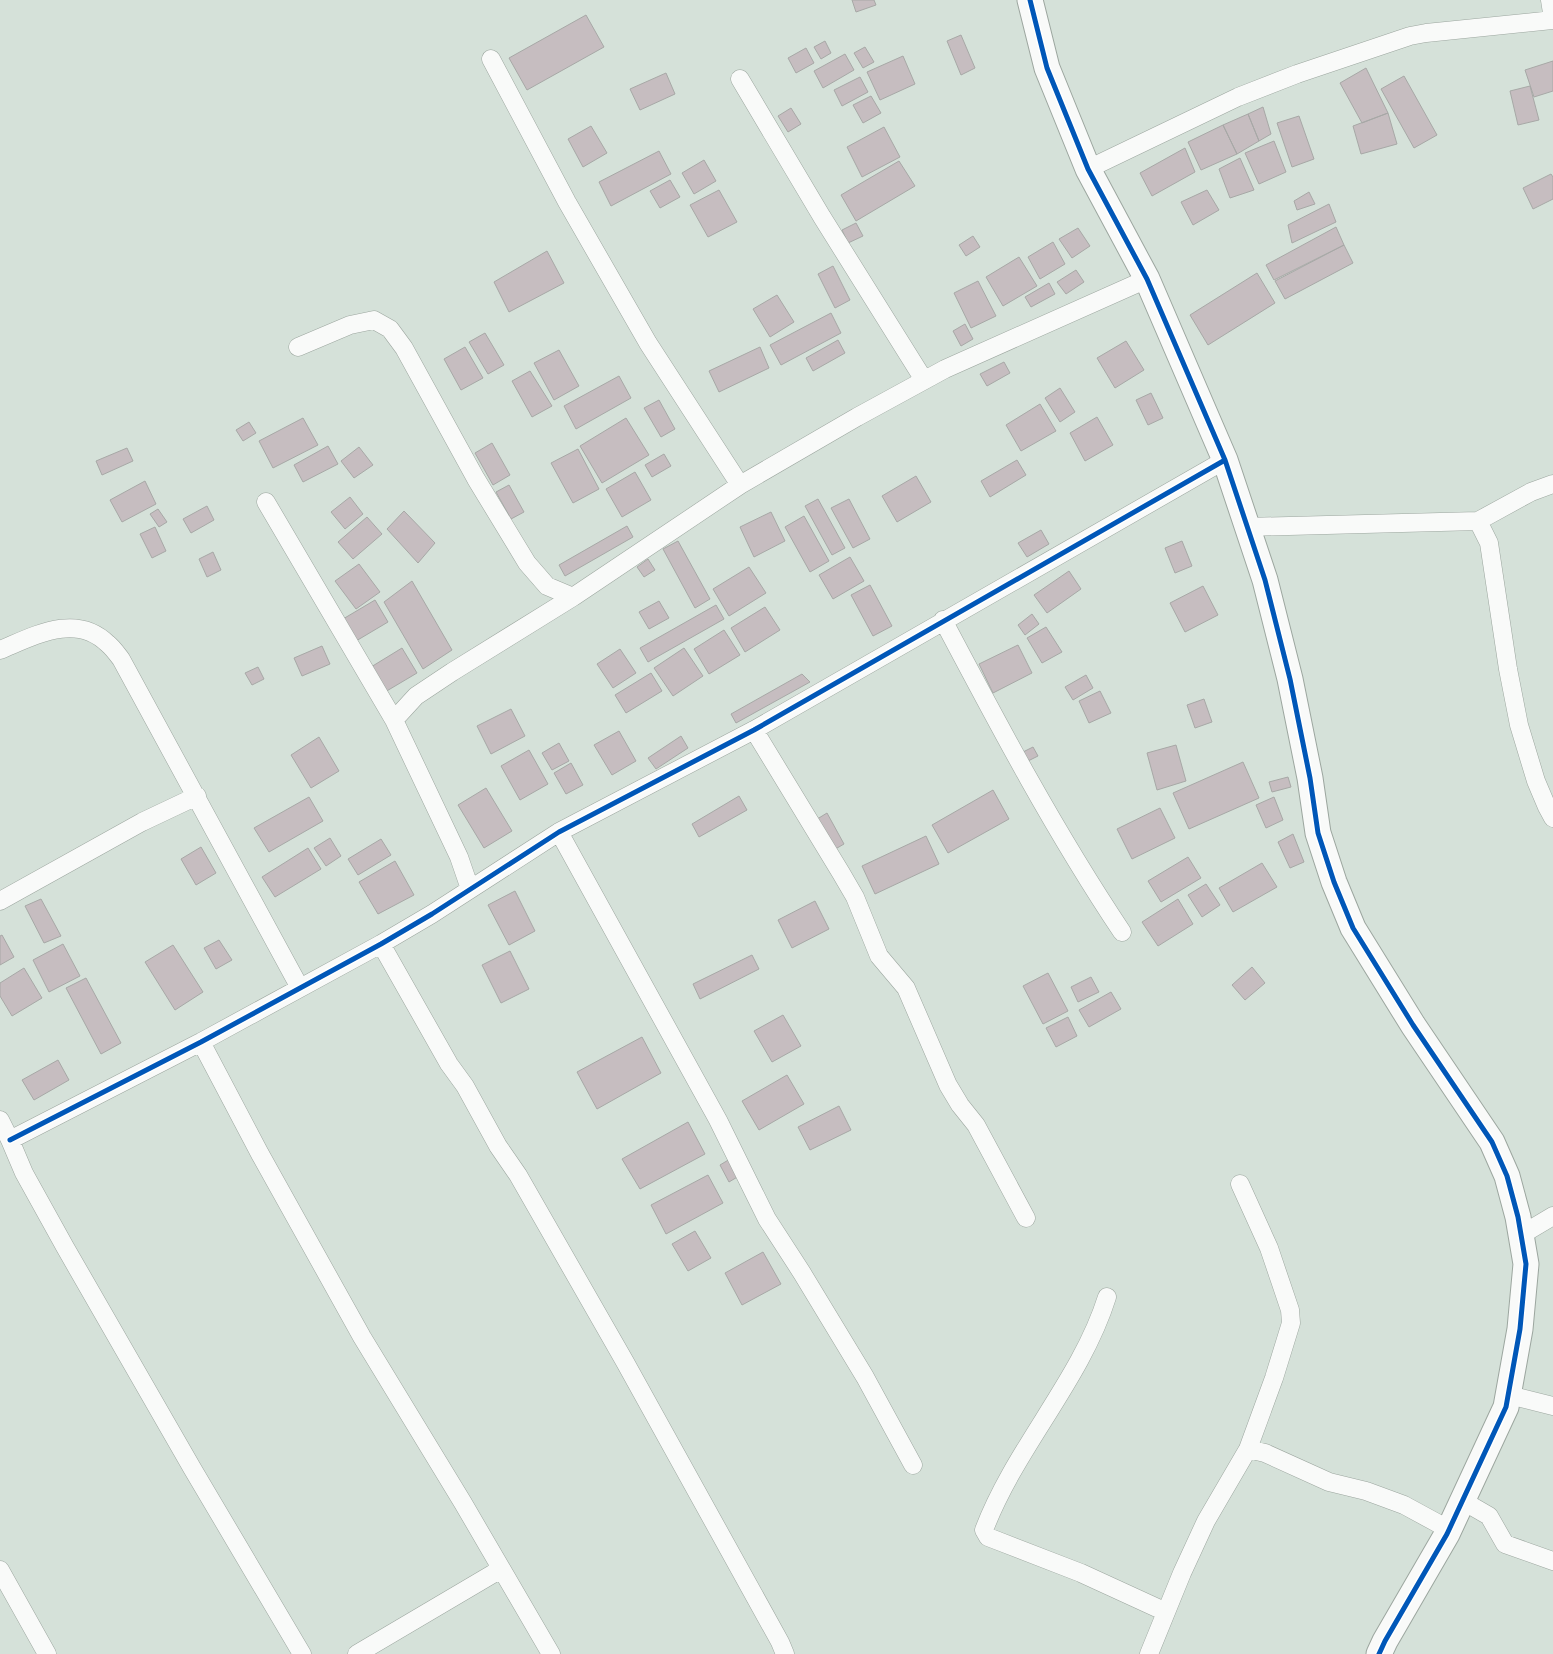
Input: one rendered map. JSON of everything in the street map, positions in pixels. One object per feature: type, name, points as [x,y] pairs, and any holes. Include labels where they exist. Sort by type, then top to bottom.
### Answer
[{"type":"street","points":[[1088,170],[1238,97],[1297,74],[1410,36],[1553,19],[1550,0]]},
{"type":"street","points":[[1032,1],[1048,68],[1088,170],[1147,279],[1225,460],[1265,580],[1290,679],[1310,778],[1318,833],[1334,882],[1353,928],[1413,1025],[1492,1142],[1507,1176],[1521,1235],[1526,1264],[1520,1329],[1506,1407],[1450,1530],[1379,1654]]},
{"type":"street","points":[[491,58],[567,202],[648,343],[740,485]]},
{"type":"street","points":[[740,79],[822,217],[924,380]]},
{"type":"street","points":[[394,720],[416,696],[573,597],[740,485],[924,380],[1147,279]]},
{"type":"street","points":[[298,347],[350,325],[374,320],[390,329],[404,348],[510,538],[526,563],[547,586],[573,597]]},
{"type":"street","points":[[10,1140],[201,1042],[381,944],[559,832],[754,730],[1225,460]]},
{"type":"street","points":[[1247,528],[1478,521],[1531,492],[1553,484]]},
{"type":"street","points":[[266,502],[394,720],[459,857],[470,889]]},
{"type":"street","points":[[1478,521],[1489,543],[1508,669],[1519,725],[1536,780],[1553,818]]},
{"type":"street","points":[[547,586],[549,612]]},
{"type":"street","points":[[944,620],[1022,770],[1084,876],[1122,932]]},
{"type":"street","points":[[0,650],[43,632],[71,627],[92,633],[108,643],[121,659],[300,988]]},
{"type":"street","points":[[754,730],[854,897],[879,956],[906,988],[948,1085],[976,1125],[1026,1218]]},
{"type":"street","points":[[0,901],[142,822],[197,796]]},
{"type":"street","points":[[559,832],[718,1120],[767,1219],[865,1377],[913,1465]]},
{"type":"street","points":[[381,944],[450,1064],[465,1086],[498,1146],[518,1175],[620,1354],[771,1625],[785,1654]]},
{"type":"street","points":[[201,1042],[260,1154],[362,1337],[551,1654]]},
{"type":"street","points":[[0,1120],[24,1173],[65,1247],[302,1654]]},
{"type":"street","points":[[1149,1654],[1182,1573],[1206,1521],[1248,1449],[1291,1324],[1290,1310],[1269,1248],[1240,1184]]},
{"type":"street","points":[[1521,1235],[1553,1216]]},
{"type":"street","points":[[1107,1297],[1100,1320],[1085,1350],[1016,1464],[992,1508],[984,1530],[988,1536],[1081,1573],[1166,1612]]},
{"type":"street","points":[[1509,1395],[1553,1406]]},
{"type":"street","points":[[1248,1449],[1264,1453],[1329,1482],[1366,1491],[1404,1505],[1450,1530]]},
{"type":"street","points":[[1463,1501],[1488,1516],[1505,1544],[1553,1561]]},
{"type":"street","points":[[357,1654],[501,1569]]},
{"type":"street","points":[[0,1570],[47,1654]]},
{"type":"building","points":[[852,0],[874,0],[876,5],[856,12]]},
{"type":"building","points":[[586,15],[604,47],[527,90],[509,58]]},
{"type":"building","points":[[961,35],[975,68],[961,75],[947,41]]},
{"type":"building","points":[[825,41],[831,53],[821,59],[814,47]]},
{"type":"building","points":[[865,47],[874,62],[863,68],[854,53]]},
{"type":"building","points":[[806,48],[814,63],[796,73],[788,58]]},
{"type":"building","points":[[845,54],[854,70],[823,88],[814,71]]},
{"type":"building","points":[[903,56],[915,84],[880,100],[867,72]]},
{"type":"building","points":[[1553,61],[1553,91],[1534,97],[1525,70]]},
{"type":"building","points":[[1366,68],[1388,113],[1362,123],[1340,83]]},
{"type":"building","points":[[666,73],[675,94],[640,110],[630,89]]},
{"type":"building","points":[[1404,76],[1437,135],[1414,148],[1381,89]]},
{"type":"building","points":[[860,77],[868,92],[842,106],[834,90]]},
{"type":"building","points":[[1530,86],[1539,120],[1518,125],[1510,91]]},
{"type":"building","points":[[871,96],[881,113],[863,123],[853,105]]},
{"type":"building","points":[[1263,107],[1271,134],[1259,141],[1248,114]]},
{"type":"building","points":[[791,108],[801,124],[788,132],[778,116]]},
{"type":"building","points":[[1388,113],[1397,144],[1361,154],[1353,126]]},
{"type":"building","points":[[1248,114],[1259,141],[1237,154],[1223,125]]},
{"type":"building","points":[[1299,116],[1314,159],[1292,167],[1277,123]]},
{"type":"building","points":[[1223,125],[1237,154],[1201,170],[1188,142]]},
{"type":"building","points":[[591,126],[607,153],[583,167],[568,139]]},
{"type":"building","points":[[884,127],[900,157],[862,177],[847,147]]},
{"type":"building","points":[[1274,141],[1286,172],[1259,184],[1245,153]]},
{"type":"building","points":[[1185,148],[1195,172],[1152,196],[1140,173]]},
{"type":"building","points":[[659,151],[671,174],[611,206],[599,182]]},
{"type":"building","points":[[1240,158],[1254,190],[1230,198],[1219,169]]},
{"type":"building","points":[[704,160],[716,181],[694,194],[682,173]]},
{"type":"building","points":[[899,161],[915,186],[856,221],[841,195]]},
{"type":"building","points":[[1551,174],[1553,177],[1553,199],[1533,209],[1523,188]]},
{"type":"building","points":[[670,180],[680,197],[660,208],[650,191]]},
{"type":"building","points":[[719,190],[737,222],[708,237],[690,205]]},
{"type":"building","points":[[1207,190],[1219,210],[1193,225],[1181,202]]},
{"type":"building","points":[[1309,192],[1315,204],[1297,210],[1294,201]]},
{"type":"building","points":[[1329,204],[1336,222],[1292,243],[1288,225]]},
{"type":"building","points":[[856,223],[863,236],[848,243],[842,230]]},
{"type":"building","points":[[1336,227],[1344,245],[1274,280],[1266,265]]},
{"type":"building","points":[[1078,228],[1090,246],[1072,258],[1059,239]]},
{"type":"building","points":[[973,236],[980,247],[966,256],[959,245]]},
{"type":"building","points":[[1053,242],[1065,264],[1040,279],[1028,257]]},
{"type":"building","points":[[1344,245],[1353,263],[1285,299],[1275,281]]},
{"type":"building","points":[[547,251],[564,283],[509,312],[494,282]]},
{"type":"building","points":[[1019,257],[1037,286],[1003,306],[986,277]]},
{"type":"building","points":[[833,266],[850,300],[835,308],[818,274]]},
{"type":"building","points":[[1076,270],[1084,282],[1066,294],[1057,282]]},
{"type":"building","points":[[1257,273],[1275,303],[1208,345],[1190,315]]},
{"type":"building","points":[[978,281],[996,316],[971,328],[954,293]]},
{"type":"building","points":[[1049,283],[1055,294],[1031,307],[1025,297]]},
{"type":"building","points":[[777,295],[794,322],[770,337],[753,309]]},
{"type":"building","points":[[831,313],[841,333],[781,365],[770,345]]},
{"type":"building","points":[[965,324],[973,339],[961,346],[953,331]]},
{"type":"building","points":[[485,333],[504,365],[488,374],[469,342]]},
{"type":"building","points":[[838,340],[845,353],[813,371],[806,358]]},
{"type":"building","points":[[1126,341],[1144,370],[1115,388],[1097,358]]},
{"type":"building","points":[[465,347],[483,378],[461,390],[444,359]]},
{"type":"building","points":[[760,347],[769,368],[719,392],[709,371]]},
{"type":"building","points":[[559,350],[579,386],[554,400],[534,363]]},
{"type":"building","points":[[1004,362],[1010,373],[987,386],[980,374]]},
{"type":"building","points":[[530,371],[552,406],[532,417],[512,381]]},
{"type":"building","points":[[619,376],[631,398],[576,429],[564,406]]},
{"type":"building","points":[[1060,388],[1075,412],[1060,422],[1045,398]]},
{"type":"building","points":[[1151,393],[1163,418],[1148,425],[1136,400]]},
{"type":"building","points":[[659,400],[675,429],[661,437],[644,408]]},
{"type":"building","points":[[1040,404],[1056,431],[1021,451],[1006,425]]},
{"type":"building","points":[[1097,417],[1113,445],[1085,461],[1070,433]]},
{"type":"building","points":[[303,418],[318,445],[273,468],[259,441]]},
{"type":"building","points":[[626,418],[649,455],[602,483],[580,446]]},
{"type":"building","points":[[249,422],[256,433],[243,441],[236,430]]},
{"type":"building","points":[[492,443],[510,475],[493,485],[475,453]]},
{"type":"building","points":[[328,446],[338,464],[303,482],[294,465]]},
{"type":"building","points":[[359,447],[373,465],[354,478],[341,461]]},
{"type":"building","points":[[127,448],[133,461],[102,475],[96,461]]},
{"type":"building","points":[[578,449],[599,489],[573,503],[551,463]]},
{"type":"building","points":[[664,454],[671,466],[652,477],[645,465]]},
{"type":"building","points":[[1017,460],[1026,475],[990,497],[981,481]]},
{"type":"building","points":[[635,472],[651,500],[622,517],[606,489]]},
{"type":"building","points":[[916,476],[931,502],[897,522],[882,496]]},
{"type":"building","points":[[145,481],[156,504],[122,522],[110,500]]},
{"type":"building","points":[[509,485],[524,512],[511,519],[496,492]]},
{"type":"building","points":[[350,497],[363,514],[345,529],[331,512]]},
{"type":"building","points":[[818,499],[845,548],[832,555],[805,506]]},
{"type":"building","points":[[849,499],[870,539],[853,548],[831,508]]},
{"type":"building","points":[[207,506],[214,520],[191,533],[183,519]]},
{"type":"building","points":[[158,509],[167,522],[159,527],[150,514]]},
{"type":"building","points":[[404,511],[435,543],[418,563],[387,529]]},
{"type":"building","points":[[771,512],[785,541],[754,557],[740,527]]},
{"type":"building","points":[[804,516],[829,561],[810,572],[785,527]]},
{"type":"building","points":[[367,517],[382,534],[353,559],[338,542]]},
{"type":"building","points":[[627,526],[633,537],[565,576],[559,565]]},
{"type":"building","points":[[155,527],[166,551],[152,558],[140,534]]},
{"type":"building","points":[[1041,530],[1049,544],[1027,557],[1018,543]]},
{"type":"building","points":[[678,541],[710,599],[695,608],[663,549]]},
{"type":"building","points":[[1182,541],[1192,566],[1175,573],[1165,548]]},
{"type":"building","points":[[213,552],[221,570],[207,577],[199,559]]},
{"type":"building","points":[[850,557],[864,581],[833,599],[819,575]]},
{"type":"building","points":[[648,559],[655,570],[644,577],[637,567]]},
{"type":"building","points":[[359,564],[380,592],[356,609],[335,581]]},
{"type":"building","points":[[749,567],[766,593],[729,616],[713,589]]},
{"type":"building","points":[[1069,571],[1081,589],[1047,613],[1034,595]]},
{"type":"building","points":[[412,581],[452,650],[423,669],[384,602]]},
{"type":"building","points":[[870,585],[892,626],[873,636],[851,595]]},
{"type":"building","points":[[1203,586],[1218,615],[1185,632],[1170,603]]},
{"type":"building","points":[[375,600],[388,622],[356,641],[343,619]]},
{"type":"building","points":[[659,601],[669,618],[649,629],[639,612]]},
{"type":"building","points":[[716,605],[724,619],[648,662],[640,648]]},
{"type":"building","points":[[765,607],[780,630],[745,652],[731,628]]},
{"type":"building","points":[[1032,614],[1039,624],[1025,635],[1018,625]]},
{"type":"building","points":[[1046,627],[1062,652],[1042,663],[1027,638]]},
{"type":"building","points":[[724,630],[740,655],[709,674],[694,649]]},
{"type":"building","points":[[1018,645],[1032,673],[993,693],[979,664]]},
{"type":"building","points":[[322,646],[330,664],[302,676],[294,658]]},
{"type":"building","points":[[402,648],[417,673],[385,692],[371,667]]},
{"type":"building","points":[[684,648],[703,676],[673,696],[654,668]]},
{"type":"building","points":[[620,649],[636,673],[613,688],[597,664]]},
{"type":"building","points":[[258,667],[264,679],[252,685],[245,673]]},
{"type":"building","points":[[651,673],[662,691],[626,713],[615,695]]},
{"type":"building","points":[[802,674],[810,682],[736,723],[731,714]]},
{"type":"building","points":[[1086,675],[1093,688],[1073,700],[1065,687]]},
{"type":"building","points":[[1100,691],[1111,713],[1089,723],[1079,701]]},
{"type":"building","points":[[1204,699],[1212,722],[1195,728],[1187,705]]},
{"type":"building","points":[[511,709],[525,736],[491,754],[477,726]]},
{"type":"building","points":[[619,731],[636,761],[612,775],[594,745]]},
{"type":"building","points":[[681,736],[688,748],[656,769],[648,758]]},
{"type":"building","points":[[319,737],[339,771],[311,788],[291,755]]},
{"type":"building","points":[[559,743],[569,761],[552,770],[542,753]]},
{"type":"building","points":[[1176,745],[1186,781],[1157,790],[1147,753]]},
{"type":"building","points":[[1033,747],[1038,756],[1024,763],[1019,754]]},
{"type":"building","points":[[529,750],[548,784],[520,800],[501,766]]},
{"type":"building","points":[[1243,762],[1259,798],[1189,829],[1173,793]]},
{"type":"building","points":[[571,763],[583,785],[566,794],[554,773]]},
{"type":"building","points":[[1288,777],[1291,787],[1272,792],[1269,782]]},
{"type":"building","points":[[486,788],[512,831],[484,848],[458,805]]},
{"type":"building","points":[[993,790],[1009,819],[948,853],[932,825]]},
{"type":"building","points":[[739,796],[747,810],[699,837],[692,824]]},
{"type":"building","points":[[309,797],[323,821],[269,852],[254,828]]},
{"type":"building","points":[[1274,797],[1283,820],[1266,828],[1256,805]]},
{"type":"building","points":[[1160,808],[1175,838],[1132,859],[1117,829]]},
{"type":"building","points":[[827,813],[844,844],[832,851],[814,821]]},
{"type":"building","points":[[1293,834],[1304,862],[1290,868],[1278,842]]},
{"type":"building","points":[[926,836],[939,864],[875,894],[862,866]]},
{"type":"building","points":[[330,838],[341,856],[326,866],[314,848]]},
{"type":"building","points":[[381,839],[391,855],[358,875],[348,859]]},
{"type":"building","points":[[201,847],[216,873],[196,885],[181,859]]},
{"type":"building","points":[[308,848],[321,869],[275,897],[262,877]]},
{"type":"building","points":[[1188,857],[1201,878],[1161,902],[1148,881]]},
{"type":"building","points":[[395,861],[414,895],[378,914],[359,882]]},
{"type":"building","points":[[1262,863],[1277,887],[1233,912],[1219,888]]},
{"type":"building","points":[[1206,884],[1220,905],[1202,917],[1188,895]]},
{"type":"building","points":[[515,891],[535,931],[509,945],[488,905]]},
{"type":"building","points":[[41,899],[61,936],[44,943],[25,906]]},
{"type":"building","points":[[1178,899],[1193,924],[1158,946],[1142,922]]},
{"type":"building","points":[[815,901],[829,929],[792,948],[778,920]]},
{"type":"building","points":[[2,935],[14,957],[0,965],[0,936]]},
{"type":"building","points":[[219,940],[232,960],[216,969],[204,948]]},
{"type":"building","points":[[63,944],[80,976],[49,992],[33,960]]},
{"type":"building","points":[[173,945],[203,992],[175,1010],[145,962]]},
{"type":"building","points":[[510,951],[529,989],[501,1003],[482,965]]},
{"type":"building","points":[[752,955],[759,969],[700,999],[693,984]]},
{"type":"building","points":[[1252,967],[1265,983],[1245,1000],[1232,985]]},
{"type":"building","points":[[24,968],[42,998],[12,1016],[0,996],[0,983]]},
{"type":"building","points":[[1048,973],[1068,1011],[1043,1024],[1023,986]]},
{"type":"building","points":[[1091,977],[1099,992],[1078,1002],[1071,987]]},
{"type":"building","points":[[86,978],[121,1043],[101,1054],[66,988]]},
{"type":"building","points":[[1111,992],[1121,1009],[1089,1027],[1079,1010]]},
{"type":"building","points":[[783,1015],[801,1046],[772,1062],[754,1031]]},
{"type":"building","points":[[1068,1017],[1077,1036],[1056,1047],[1046,1028]]},
{"type":"building","points":[[642,1037],[661,1073],[597,1109],[577,1072]]},
{"type":"building","points":[[58,1060],[69,1080],[34,1100],[22,1080]]},
{"type":"building","points":[[787,1075],[804,1104],[759,1130],[742,1101]]},
{"type":"building","points":[[839,1106],[851,1130],[810,1150],[798,1127]]},
{"type":"building","points":[[688,1122],[705,1154],[640,1189],[622,1159]]},
{"type":"building","points":[[735,1156],[744,1173],[729,1182],[720,1165]]},
{"type":"building","points":[[708,1175],[723,1203],[666,1234],[651,1205]]},
{"type":"building","points":[[695,1231],[711,1258],[688,1271],[672,1244]]},
{"type":"building","points":[[763,1252],[781,1284],[742,1305],[725,1273]]},
{"type":"cycle path","points":[[1030,0],[1047,68],[1088,169],[1147,279],[1225,460],[1265,580],[1290,679],[1310,778],[1318,833],[1334,882],[1353,928],[1413,1025],[1492,1142],[1507,1176],[1518,1217],[1526,1264],[1520,1329],[1506,1407],[1447,1534],[1379,1654]]},
{"type":"cycle path","points":[[10,1140],[201,1042],[381,944],[432,914],[559,832],[754,730],[1225,460]]}]
